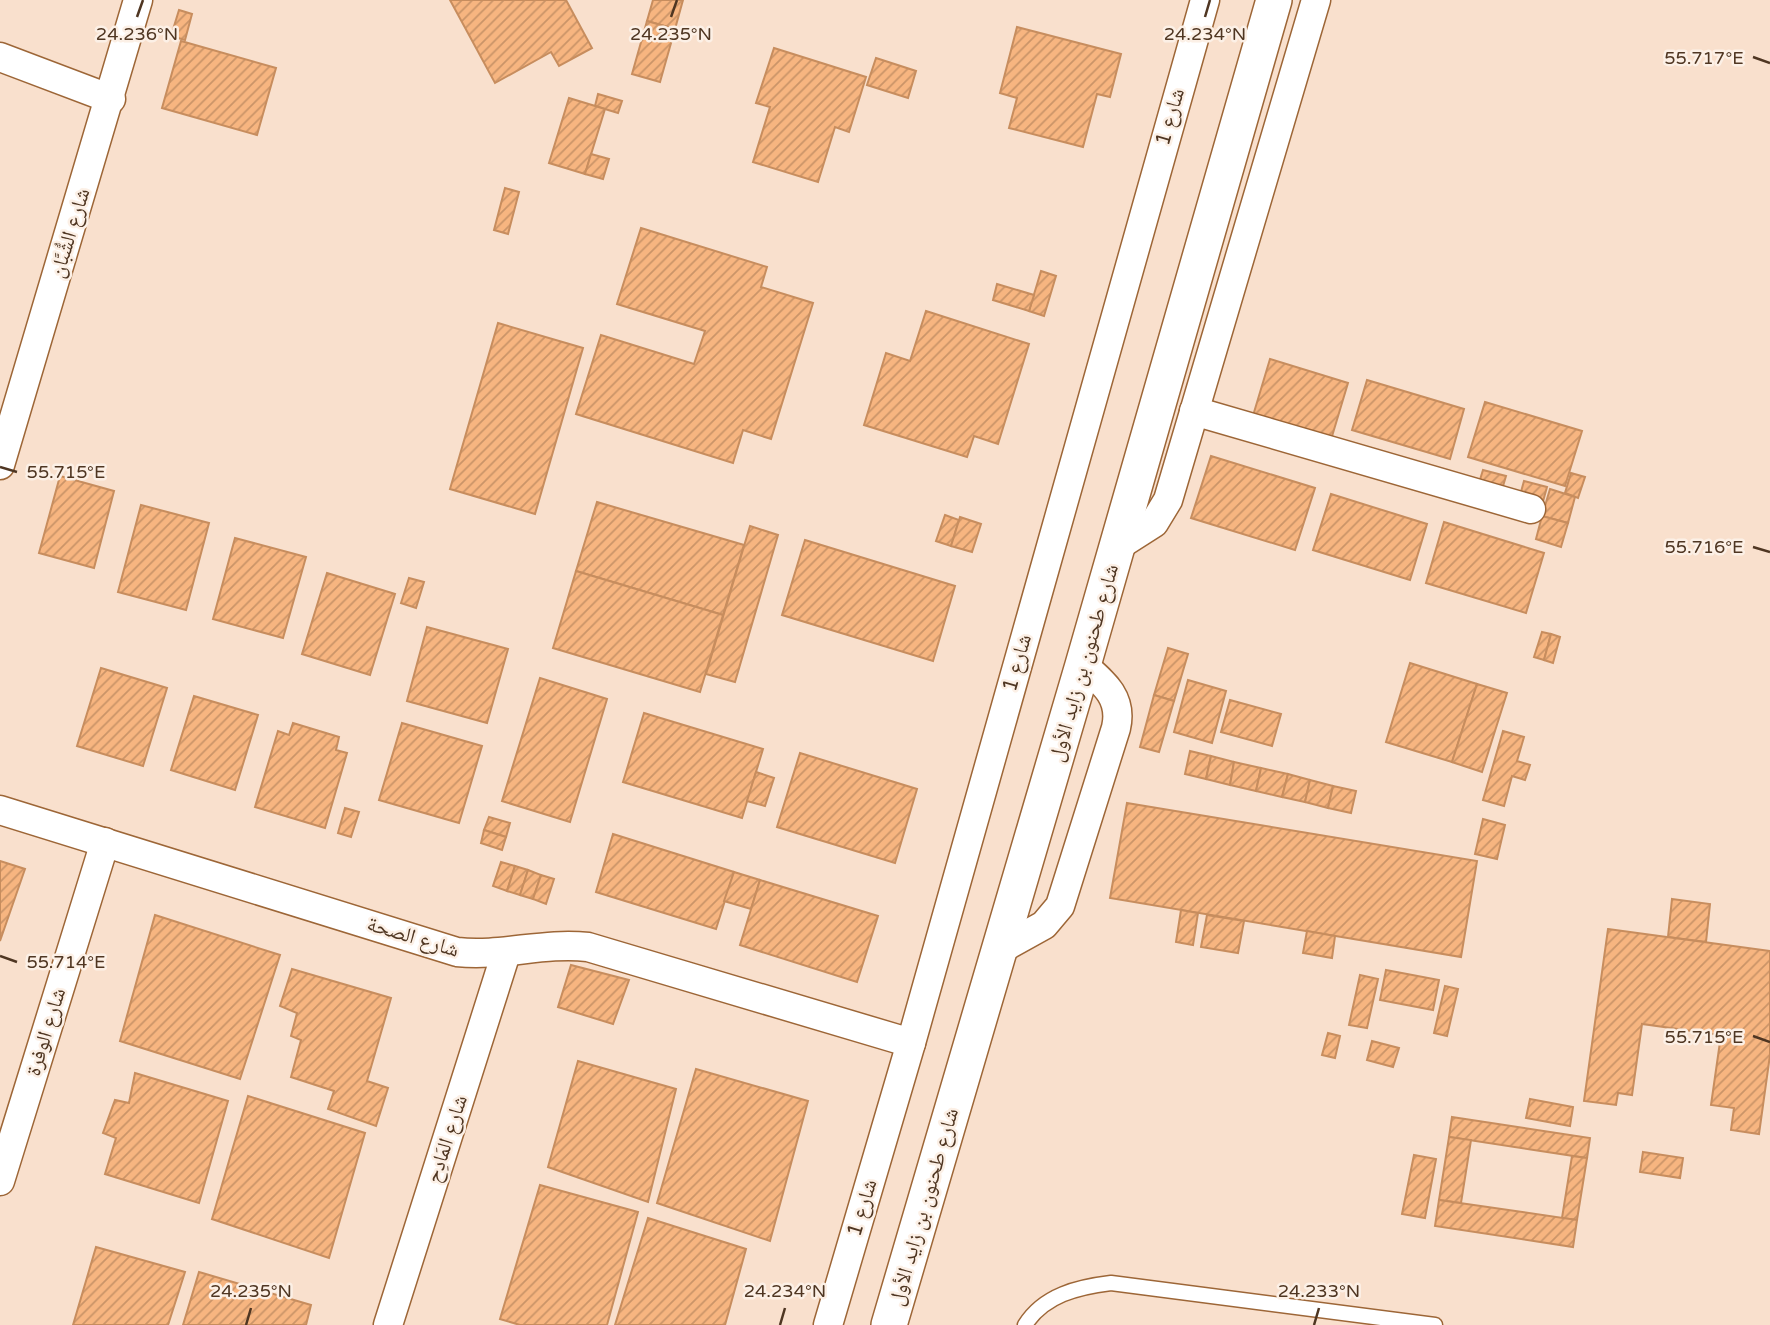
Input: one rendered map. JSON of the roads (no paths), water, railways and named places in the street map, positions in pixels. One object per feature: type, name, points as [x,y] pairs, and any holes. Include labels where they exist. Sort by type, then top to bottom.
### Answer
[{"type":"street","name":"شارع الشُّبَّان","points":[[0,465],[111,99],[138,0]]},
{"type":"street","name":"شارع 1","points":[[828,1325],[911,1043],[1205,0]]},
{"type":"street","name":"شارع طحنون بن زايد الأول","points":[[889,1325],[1118,546],[1274,0]]},
{"type":"street","points":[[1118,546],[1145,530],[1162,512],[1316,0]]},
{"type":"street","points":[[0,57],[111,99]]},
{"type":"street","points":[[1194,411],[1531,509]]},
{"type":"street","points":[[999,950],[1044,925],[1060,906],[1116,728],[1118,707],[1113,694],[1083,665]]},
{"type":"street","name":"شارع الصحة","points":[[0,810],[457,952],[482,955],[542,945],[588,947],[911,1043]]},
{"type":"street","name":"شارع الوفرة","points":[[0,1181],[105,842]]},
{"type":"street","name":"شارع المَادِح","points":[[388,1325],[506,953]]},
{"type":"lane","points":[[1025,1325],[1052,1299],[1080,1287],[1111,1283],[1435,1325]]}]
